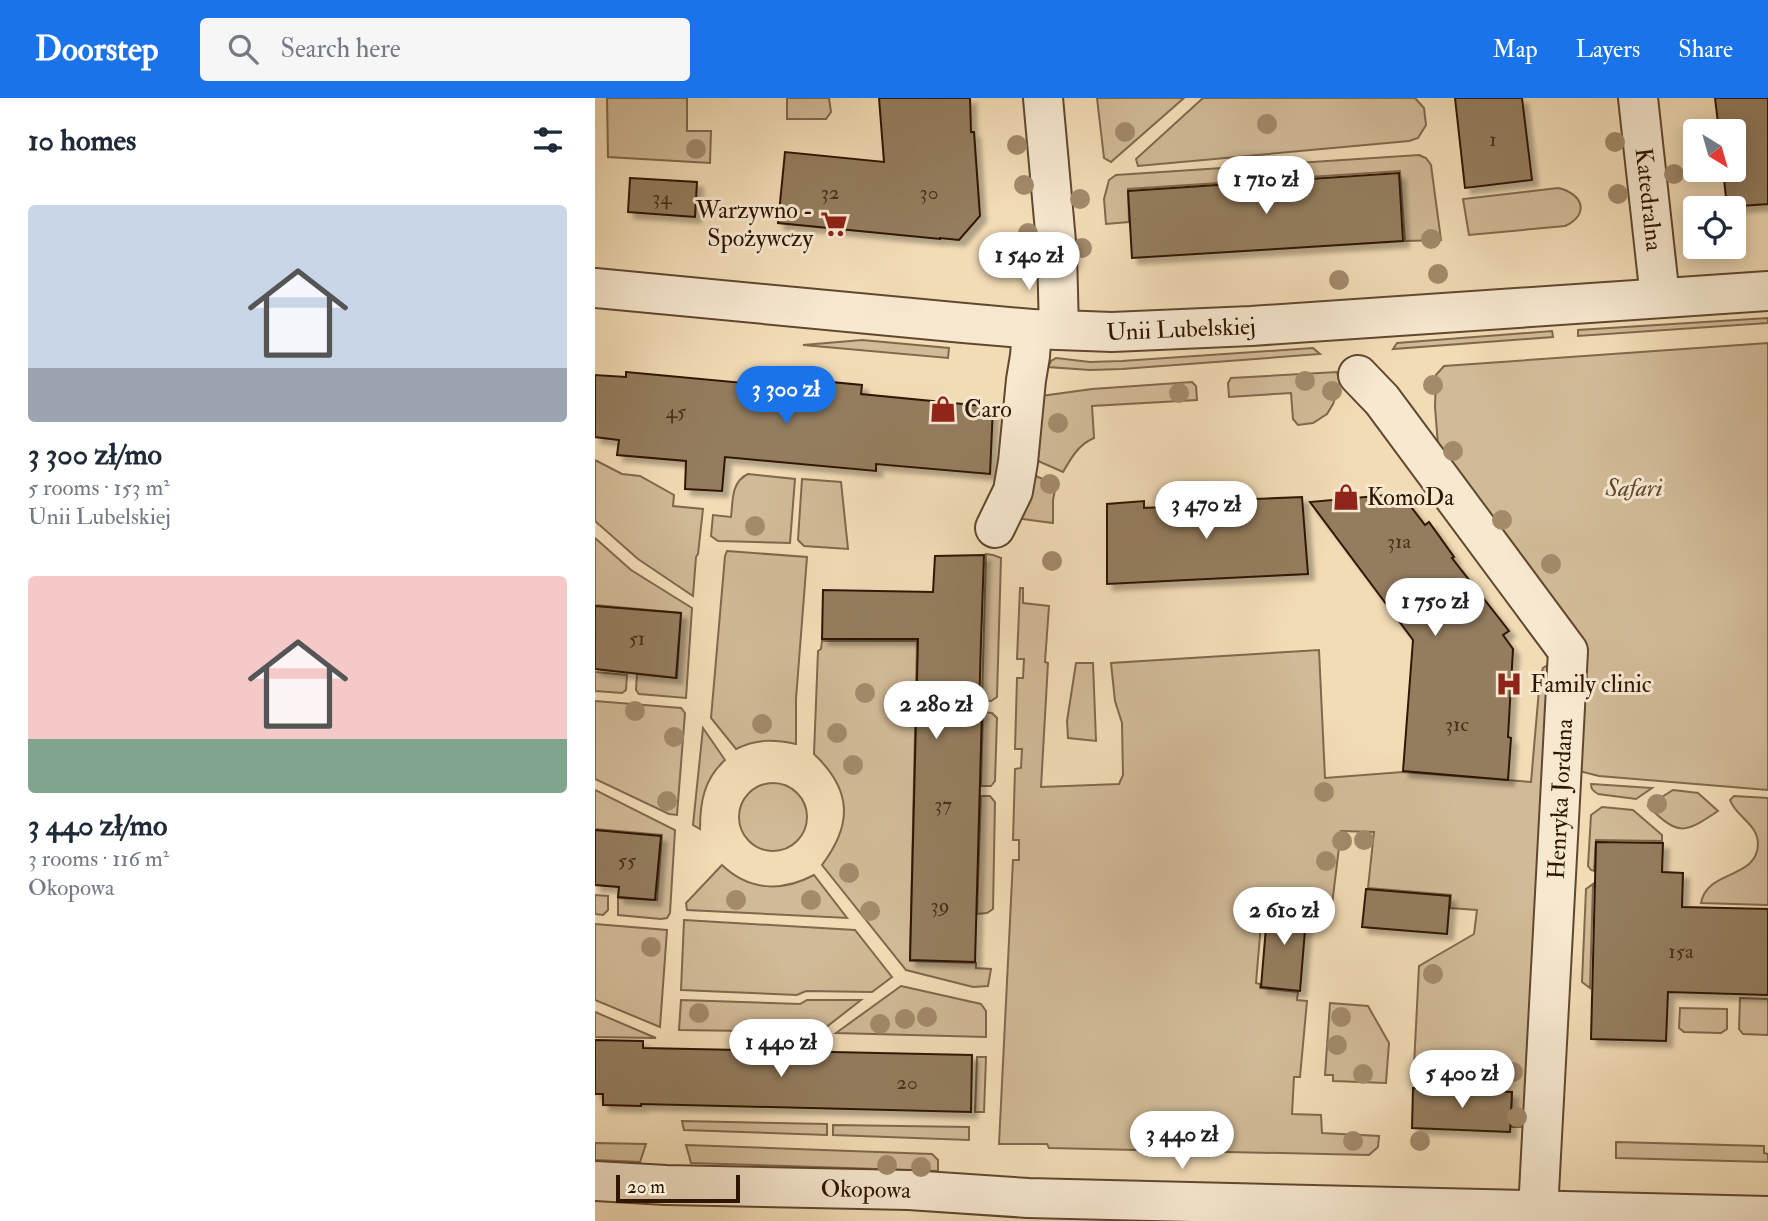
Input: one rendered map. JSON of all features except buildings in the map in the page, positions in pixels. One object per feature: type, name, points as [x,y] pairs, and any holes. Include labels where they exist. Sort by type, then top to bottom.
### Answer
[{"type":"street","points":[[995,528],[1013,491],[1030,356],[1045,329],[1058,263],[1043,98]]},
{"type":"street","name":"Katedralna","points":[[1638,98],[1660,298]]},
{"type":"street","name":"Unii Lubelskiej","points":[[595,288],[1045,329],[1129,332],[1768,291]]},
{"type":"street","name":"Henryka Jordana","points":[[1358,375],[1382,400],[1568,651],[1538,1210]]},
{"type":"street","name":"Okopowa","points":[[595,1181],[909,1190],[1028,1198],[1768,1216]]},
{"type":"green space","points":[[607,98],[687,98],[687,131],[711,131],[710,163],[608,157]]},
{"type":"green space","points":[[787,98],[829,98],[831,112],[826,119],[787,119]]},
{"type":"green space","points":[[1097,98],[1184,98],[1111,162],[1104,158]]},
{"type":"green space","points":[[1203,98],[1415,98],[1424,108],[1426,125],[1418,138],[1409,141],[1138,166],[1136,159]]},
{"type":"green space","points":[[1419,155],[1426,158],[1431,165],[1441,240],[1405,241],[1400,171],[1128,189],[1129,222],[1106,224],[1104,199],[1109,180],[1116,175]]},
{"type":"green space","points":[[1558,188],[1573,194],[1580,204],[1578,216],[1565,226],[1469,235],[1463,199]]},
{"type":"green space","points":[[1768,318],[1768,323],[1578,336],[1578,330]]},
{"type":"green space","points":[[1552,331],[1553,337],[1393,349],[1397,343]]},
{"type":"green space","points":[[862,340],[949,348],[948,358],[803,345]]},
{"type":"green space","name":"Safari","points":[[1768,343],[1768,790],[1599,776],[1579,771],[1584,645],[1438,445],[1436,375],[1444,366]]},
{"type":"green space","points":[[1313,348],[1320,354],[1122,369],[1048,367],[1056,358],[1090,362],[1122,361]]},
{"type":"green space","points":[[1337,372],[1340,384],[1333,404],[1327,414],[1313,423],[1298,425],[1293,419],[1291,393],[1229,397],[1228,383],[1231,378]]},
{"type":"green space","points":[[1192,382],[1196,386],[1197,400],[1092,406],[1094,438],[1080,448],[1063,472],[1029,457],[1034,397],[1092,389]]},
{"type":"green space","points":[[595,460],[622,474],[640,476],[674,495],[673,506],[703,509],[693,596],[638,559],[595,521]]},
{"type":"green space","points":[[1027,472],[1056,485],[1053,523],[1022,519]]},
{"type":"green space","points":[[748,474],[795,479],[790,543],[718,541],[711,536],[713,515],[731,517],[736,487],[742,477]]},
{"type":"green space","points":[[802,479],[841,482],[848,549],[804,546],[798,540]]},
{"type":"green space","points":[[595,538],[631,570],[692,608],[686,698],[639,694],[636,690],[637,674],[677,678],[681,613],[595,605]]},
{"type":"green space","points":[[727,551],[807,557],[796,699],[796,744],[765,741],[736,749],[711,718]]},
{"type":"green space","points":[[986,554],[1001,558],[997,697],[991,701],[982,700]]},
{"type":"green space","points":[[1020,588],[1023,588],[1023,603],[1049,606],[1041,787],[1119,784],[1123,775],[1122,723],[1115,701],[1111,663],[1319,650],[1325,778],[1403,772],[1531,782],[1540,678],[1543,668],[1548,665],[1528,1127],[1511,1127],[1512,1092],[1502,1092],[1503,1056],[1458,1054],[1456,1065],[1414,1066],[1419,966],[1474,934],[1477,910],[1450,908],[1451,895],[1368,888],[1374,832],[1341,831],[1331,913],[1307,911],[1307,903],[1263,900],[1256,983],[1260,984],[1260,988],[1298,992],[1297,1000],[1307,1001],[1300,1077],[1294,1077],[1292,1114],[1321,1115],[1322,1133],[1379,1136],[1378,1147],[1369,1155],[1049,1148],[1047,1144],[999,1144],[1013,860],[1019,860],[1019,840],[1013,840],[1015,769],[1021,768],[1022,749],[1015,749],[1017,678],[1023,678],[1024,659],[1017,659]]},
{"type":"green space","points":[[822,641],[917,641],[910,961],[976,963],[976,968],[991,969],[988,986],[973,987],[906,970],[822,865],[839,835],[844,808],[836,781],[814,754],[818,651]]},
{"type":"green space","points":[[1076,663],[1093,663],[1096,741],[1068,738],[1067,721]]},
{"type":"green space","points":[[595,672],[627,675],[626,690],[622,693],[595,691]]},
{"type":"green space","points":[[595,701],[681,708],[685,713],[677,815],[669,814],[595,779]]},
{"type":"green space","points":[[983,712],[992,713],[997,718],[995,781],[991,786],[981,786]]},
{"type":"green space","points":[[703,728],[725,760],[708,783],[701,810],[700,829],[693,825]]},
{"type":"green space","points":[[773,783],[786,786],[797,793],[804,804],[807,817],[804,830],[797,841],[786,848],[773,851],[760,848],[749,841],[742,830],[739,817],[742,804],[749,793],[760,786]]},
{"type":"green space","points":[[1591,784],[1652,788],[1636,799],[1598,794]]},
{"type":"green space","points":[[595,790],[675,830],[670,913],[667,918],[618,915],[618,898],[657,900],[662,835],[595,829]]},
{"type":"green space","points":[[1673,790],[1698,793],[1718,811],[1689,827],[1674,827],[1648,806]]},
{"type":"green space","points":[[981,796],[990,796],[995,802],[993,909],[977,914]]},
{"type":"green space","points":[[1734,796],[1768,798],[1768,905],[1701,903],[1712,884],[1741,870],[1750,864],[1756,855],[1757,837],[1733,806],[1730,800]]},
{"type":"green space","points":[[1602,807],[1633,810],[1662,835],[1662,841],[1596,840],[1594,871],[1591,870],[1588,866],[1591,815]]},
{"type":"green space","points":[[722,865],[743,880],[766,886],[790,884],[814,875],[847,918],[687,910],[686,903]]},
{"type":"green space","points":[[1593,884],[1590,988],[1582,982],[1586,889]]},
{"type":"green space","points":[[595,895],[608,896],[608,910],[603,915],[595,914]]},
{"type":"green space","points":[[684,920],[855,930],[892,977],[872,992],[806,991],[797,995],[681,990]]},
{"type":"green space","points":[[595,924],[667,930],[660,1027],[595,1000]]},
{"type":"green space","points":[[901,986],[981,1004],[986,1011],[986,1037],[836,1033]]},
{"type":"green space","points":[[1740,998],[1768,999],[1768,1035],[1743,1034],[1739,1029]]},
{"type":"green space","points":[[681,1000],[800,1004],[807,1000],[861,1000],[820,1032],[679,1030]]},
{"type":"green space","points":[[1330,1003],[1368,1006],[1389,1043],[1386,1083],[1333,1081],[1333,1075],[1325,1075]]},
{"type":"green space","points":[[1680,1008],[1727,1009],[1727,1029],[1721,1033],[1684,1032],[1679,1028]]},
{"type":"green space","points":[[595,1012],[656,1038],[595,1037]]},
{"type":"green space","points":[[977,1057],[986,1057],[984,1112],[975,1112]]},
{"type":"green space","points":[[682,1121],[827,1124],[827,1135],[684,1130]]},
{"type":"green space","points":[[833,1125],[969,1127],[969,1140],[833,1135]]},
{"type":"green space","points":[[1616,1142],[1764,1146],[1768,1162],[1616,1158]]},
{"type":"green space","points":[[595,1143],[646,1144],[640,1162],[595,1160]]},
{"type":"green space","points":[[686,1145],[932,1154],[938,1160],[938,1171],[691,1163]]},
{"type":"place","name":"Warzywno - Spożywczy","points":[[834,224]]},
{"type":"place","name":"Caro","points":[[943,409]]},
{"type":"place","name":"KomoDa","points":[[1346,497]]},
{"type":"place","name":"Family clinic","points":[[1509,684]]}]
